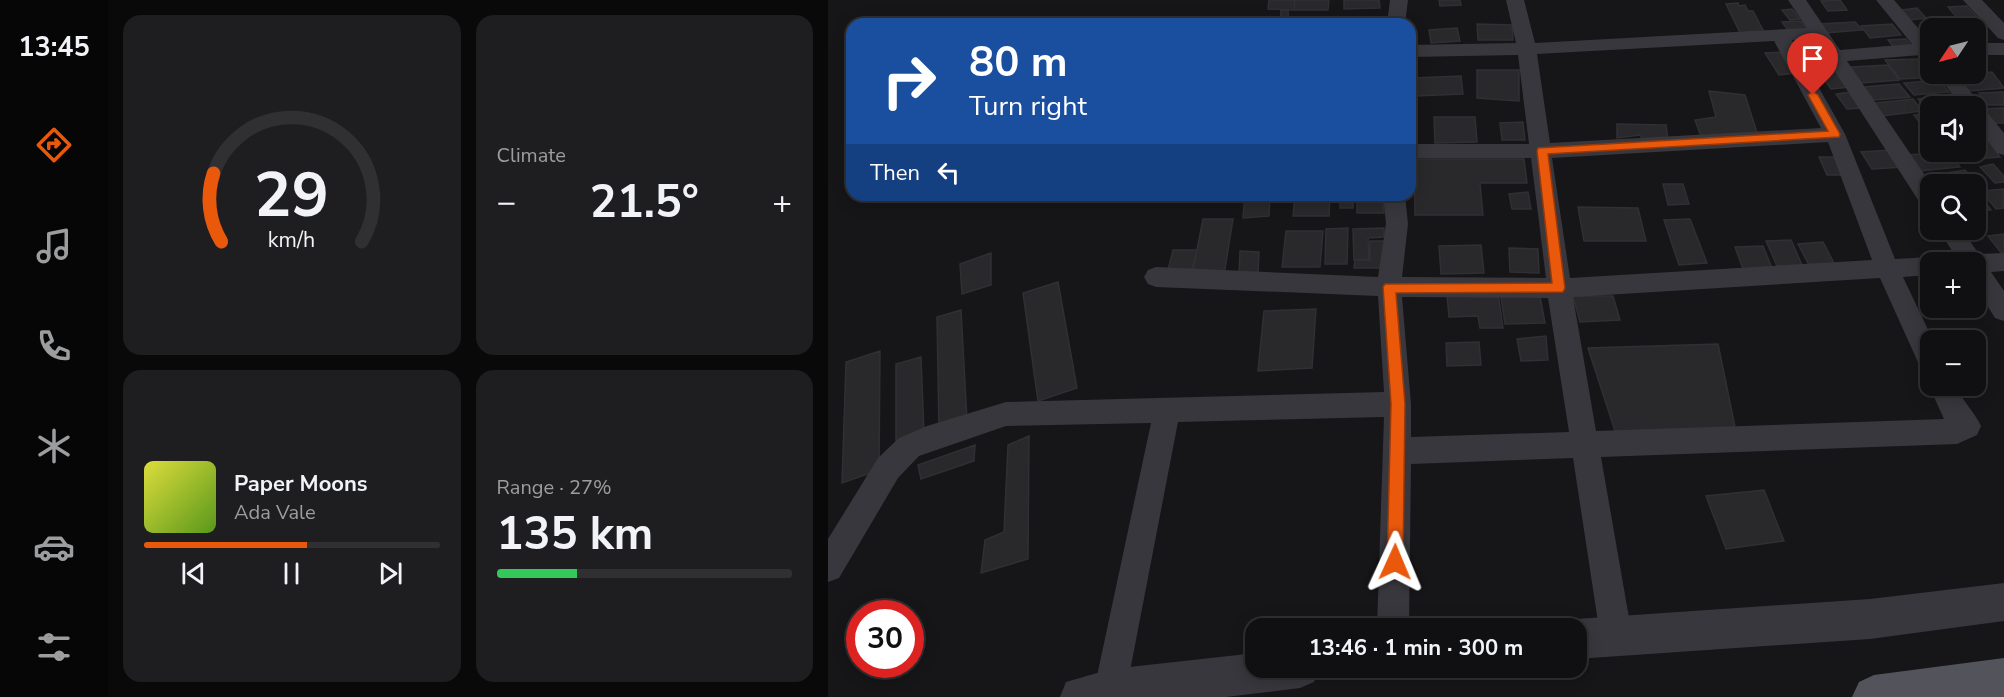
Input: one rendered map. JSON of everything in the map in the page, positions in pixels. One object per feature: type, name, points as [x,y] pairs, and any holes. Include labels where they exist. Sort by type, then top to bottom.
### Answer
[{"type":"main road","points":[[1874,697],[2004,679]]},
{"type":"street","points":[[1397,18],[1399,0]]},
{"type":"street","points":[[1515,0],[1527,49],[1559,288],[1616,635]]},
{"type":"street","points":[[1797,0],[1920,185]]},
{"type":"street","points":[[1886,0],[1920,40]]},
{"type":"street","points":[[1972,0],[2004,34]]},
{"type":"street","points":[[1416,51],[1527,49],[1820,33]]},
{"type":"street","points":[[1780,35],[1835,134],[1887,268],[1920,339]]},
{"type":"street","points":[[1986,49],[2004,49]]},
{"type":"street","points":[[1836,57],[1920,51]]},
{"type":"street","points":[[1954,84],[1963,96]]},
{"type":"street","points":[[1986,125],[2004,148]]},
{"type":"street","points":[[1416,151],[1542,151],[1835,134]]},
{"type":"street","points":[[1393,618],[1398,404],[1389,287],[1397,224],[1395,201]]},
{"type":"street","points":[[1986,265],[2004,262]]},
{"type":"street","points":[[1156,277],[1389,287],[1559,288],[1920,266]]},
{"type":"street","points":[[1986,283],[2004,311]]},
{"type":"street","points":[[1398,451],[1957,431],[1967,426],[1954,411],[1947,396]]},
{"type":"street","points":[[828,567],[888,468],[909,447],[1006,414],[1398,404]]},
{"type":"street","points":[[1167,411],[1096,694],[1245,675]]},
{"type":"street","points":[[1587,638],[1870,620],[2004,602]]},
{"type":"building","points":[[1269,0],[1295,0],[1294,10],[1268,9]]},
{"type":"building","points":[[1295,0],[1329,0],[1328,10],[1294,10]]},
{"type":"building","points":[[1344,0],[1379,0],[1380,8],[1344,9]]},
{"type":"building","points":[[1439,0],[1460,0],[1461,5],[1440,6]]},
{"type":"building","points":[[1840,0],[1847,10],[1828,11],[1821,1]]},
{"type":"building","points":[[1738,3],[1739,6],[1745,5],[1748,11],[1753,11],[1765,34],[1741,35],[1726,4]]},
{"type":"building","points":[[1967,6],[1977,17],[1957,18],[1948,7]]},
{"type":"building","points":[[1917,8],[1926,18],[1910,20],[1901,10]]},
{"type":"building","points":[[1792,9],[1800,19],[1790,20],[1782,10]]},
{"type":"building","points":[[1281,10],[1288,10],[1289,18],[1280,18]]},
{"type":"building","points":[[1801,21],[1809,31],[1790,33],[1782,22]]},
{"type":"building","points":[[1855,22],[1862,30],[1826,33],[1820,24]]},
{"type":"building","points":[[1477,24],[1512,25],[1513,40],[1478,40]]},
{"type":"building","points":[[1892,24],[1901,35],[1870,38],[1861,26]]},
{"type":"building","points":[[1457,28],[1460,41],[1431,43],[1429,30]]},
{"type":"building","points":[[1906,39],[1914,48],[1895,49],[1888,40]]},
{"type":"building","points":[[1823,50],[1829,57],[1810,59],[1805,52]]},
{"type":"building","points":[[1785,52],[1799,73],[1779,75],[1765,53]]},
{"type":"building","points":[[1830,59],[1836,67],[1817,69],[1811,60]]},
{"type":"building","points":[[1920,59],[1920,78],[1900,79],[1885,60]]},
{"type":"building","points":[[1888,65],[1899,80],[1861,83],[1851,67]]},
{"type":"building","points":[[1477,70],[1519,70],[1519,101],[1477,98]]},
{"type":"building","points":[[1839,70],[1851,87],[1831,89],[1819,72]]},
{"type":"building","points":[[1992,72],[2004,88],[1969,91],[1962,84],[1986,84],[1986,73]]},
{"type":"building","points":[[1461,76],[1463,94],[1416,96],[1416,78]]},
{"type":"building","points":[[1920,82],[1920,84],[1942,84],[1949,92],[1914,95],[1904,83]]},
{"type":"building","points":[[1899,84],[1910,97],[1874,100],[1864,87]]},
{"type":"building","points":[[1709,91],[1745,95],[1759,139],[1702,139],[1695,120],[1716,117]]},
{"type":"building","points":[[1850,92],[1862,108],[1847,109],[1836,94]]},
{"type":"building","points":[[2003,92],[2004,105],[1988,105],[1986,96],[1981,96],[1979,93]]},
{"type":"building","points":[[1913,99],[1920,111],[1882,116],[1874,103]]},
{"type":"building","points":[[2004,108],[2004,123],[1992,123],[1986,115],[1986,109]]},
{"type":"building","points":[[1920,114],[1920,123],[1914,115]]},
{"type":"building","points":[[1434,117],[1475,117],[1477,142],[1435,143]]},
{"type":"building","points":[[1523,122],[1525,140],[1502,140],[1500,123]]},
{"type":"building","points":[[1617,124],[1666,125],[1668,141],[1644,141],[1640,135],[1617,138]]},
{"type":"building","points":[[1986,137],[2000,157],[1986,158]]},
{"type":"building","points":[[1893,150],[1904,167],[1872,169],[1861,152]]},
{"type":"building","points":[[1920,154],[1920,162],[1956,162],[1960,167],[1920,171],[1908,155]]},
{"type":"building","points":[[1819,157],[1844,157],[1852,175],[1827,175]]},
{"type":"building","points":[[1416,159],[1524,159],[1527,183],[1480,183],[1483,215],[1415,215]]},
{"type":"building","points":[[1993,164],[2004,176],[2004,182],[1995,183],[1980,167]]},
{"type":"building","points":[[1965,170],[1968,174],[1939,174]]},
{"type":"building","points":[[1663,184],[1683,184],[1689,204],[1668,205]]},
{"type":"building","points":[[2004,189],[2004,208],[1996,209],[1986,197],[1986,191]]},
{"type":"building","points":[[1528,192],[1531,209],[1512,209],[1509,194]]},
{"type":"building","points":[[1244,201],[1270,201],[1269,216],[1243,218]]},
{"type":"building","points":[[1294,201],[1330,201],[1329,216],[1293,216]]},
{"type":"building","points":[[1340,201],[1354,201],[1353,208],[1340,208]]},
{"type":"building","points":[[1357,201],[1383,201],[1384,213],[1357,213]]},
{"type":"building","points":[[1578,207],[1638,208],[1646,241],[1584,241]]},
{"type":"building","points":[[1203,219],[1233,219],[1224,275],[1192,275]]},
{"type":"building","points":[[1690,219],[1707,263],[1679,265],[1664,220]]},
{"type":"building","points":[[1348,228],[1347,264],[1325,264],[1326,229]]},
{"type":"building","points":[[1384,228],[1384,237],[1368,238],[1369,259],[1354,260],[1353,229]]},
{"type":"building","points":[[1286,231],[1323,231],[1320,267],[1282,267]]},
{"type":"building","points":[[2004,234],[2004,255],[2003,255],[1988,236]]},
{"type":"building","points":[[1791,240],[1802,265],[1777,266],[1766,241]]},
{"type":"building","points":[[1370,241],[1388,241],[1388,268],[1354,268],[1355,260],[1370,260]]},
{"type":"building","points":[[1823,242],[1835,265],[1810,267],[1798,244]]},
{"type":"building","points":[[1481,245],[1484,273],[1441,274],[1439,246]]},
{"type":"building","points":[[1763,246],[1772,268],[1743,269],[1735,247]]},
{"type":"building","points":[[1509,248],[1538,249],[1539,273],[1510,272]]},
{"type":"building","points":[[1173,250],[1197,250],[1191,274],[1167,274]]},
{"type":"building","points":[[1240,251],[1259,252],[1258,273],[1239,274]]},
{"type":"building","points":[[991,253],[991,285],[962,294],[960,264]]},
{"type":"building","points":[[1058,282],[1077,388],[1038,401],[1023,293]]},
{"type":"building","points":[[1498,292],[1503,328],[1480,328],[1478,316],[1449,317],[1447,294]]},
{"type":"building","points":[[1540,296],[1545,323],[1505,324],[1501,297]]},
{"type":"building","points":[[1573,296],[1613,296],[1620,320],[1580,322]]},
{"type":"building","points":[[1316,309],[1312,368],[1258,371],[1264,311]]},
{"type":"building","points":[[961,310],[967,421],[939,430],[937,317]]},
{"type":"building","points":[[1546,336],[1548,360],[1521,361],[1517,339]]},
{"type":"building","points":[[1479,342],[1481,365],[1447,366],[1446,343]]},
{"type":"building","points":[[1718,344],[1735,427],[1615,431],[1588,348]]},
{"type":"building","points":[[880,351],[879,470],[842,483],[846,362]]},
{"type":"building","points":[[921,357],[924,434],[896,443],[896,364]]},
{"type":"building","points":[[1029,436],[1028,559],[981,573],[985,540],[1004,532],[1008,445]]},
{"type":"building","points":[[975,445],[974,461],[921,479],[918,465]]},
{"type":"building","points":[[1764,490],[1784,541],[1726,549],[1706,496]]},
{"type":"route","points":[[1395,562],[1398,404],[1389,287],[1559,288],[1542,151],[1835,134],[1813,95]]}]
